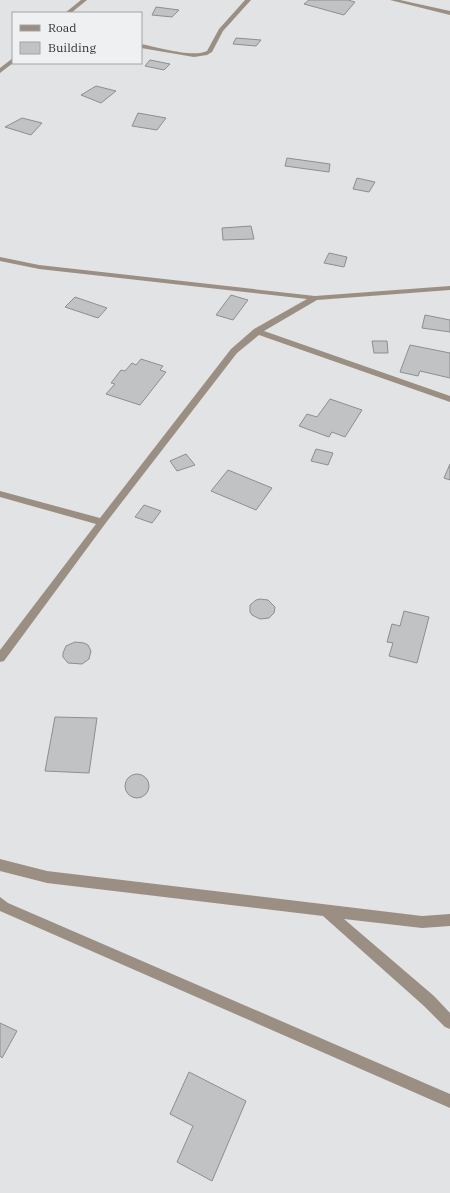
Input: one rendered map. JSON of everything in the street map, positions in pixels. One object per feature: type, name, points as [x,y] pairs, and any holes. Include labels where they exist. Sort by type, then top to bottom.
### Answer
[{"type":"street","points":[[69,12],[84,0]]},
{"type":"street","points":[[142,46],[194,55],[205,54],[209,52],[221,30],[248,0]]},
{"type":"street","points":[[393,0],[450,13]]},
{"type":"street","points":[[0,71],[12,61]]},
{"type":"street","points":[[0,259],[40,267],[315,298],[450,288]]},
{"type":"street","points":[[0,658],[102,522],[234,351],[247,338],[257,331],[315,298]]},
{"type":"street","points":[[257,331],[293,345],[450,399]]},
{"type":"street","points":[[0,494],[102,522]]},
{"type":"street","points":[[0,865],[47,877],[422,922],[450,920]]},
{"type":"street","points":[[0,902],[4,907],[450,1101]]},
{"type":"street","points":[[325,910],[429,1000],[450,1022]]},
{"type":"building","points":[[309,0],[348,0],[355,2],[344,15],[304,4]]},
{"type":"building","points":[[156,7],[179,10],[172,17],[152,15]]},
{"type":"building","points":[[236,38],[261,40],[256,46],[233,44]]},
{"type":"building","points":[[150,60],[170,64],[164,70],[145,66]]},
{"type":"building","points":[[96,86],[116,91],[101,103],[81,95]]},
{"type":"building","points":[[138,113],[166,118],[157,130],[132,126]]},
{"type":"building","points":[[22,118],[42,123],[31,135],[5,127]]},
{"type":"building","points":[[287,158],[330,164],[329,172],[285,166]]},
{"type":"building","points":[[357,178],[375,182],[369,192],[353,189]]},
{"type":"building","points":[[251,226],[254,239],[223,240],[222,228]]},
{"type":"building","points":[[329,253],[347,257],[344,267],[324,263]]},
{"type":"building","points":[[231,295],[248,300],[233,320],[216,315]]},
{"type":"building","points":[[75,297],[107,308],[98,318],[65,307]]},
{"type":"building","points":[[425,315],[450,320],[450,332],[422,328]]},
{"type":"building","points":[[372,341],[387,341],[388,353],[374,353]]},
{"type":"building","points":[[410,345],[450,353],[450,378],[420,371],[418,376],[400,372]]},
{"type":"building","points":[[141,359],[163,366],[160,370],[166,372],[140,405],[106,394],[115,384],[111,383],[121,370],[125,371],[132,363],[136,365]]},
{"type":"building","points":[[330,399],[362,410],[345,437],[332,432],[329,437],[299,426],[307,414],[317,417]]},
{"type":"building","points":[[316,449],[333,453],[328,465],[311,461]]},
{"type":"building","points":[[186,454],[195,465],[177,471],[170,461]]},
{"type":"building","points":[[450,464],[450,480],[444,478]]},
{"type":"building","points":[[228,470],[272,488],[256,510],[211,491]]},
{"type":"building","points":[[144,505],[161,511],[152,523],[135,517]]},
{"type":"building","points":[[256,600],[268,600],[275,607],[274,613],[269,618],[260,619],[252,615],[250,612],[250,605]]},
{"type":"building","points":[[404,611],[429,617],[417,663],[389,656],[393,643],[387,642],[392,624],[400,626]]},
{"type":"building","points":[[75,642],[88,645],[91,651],[89,659],[82,664],[68,663],[63,657],[66,646]]},
{"type":"building","points":[[55,717],[97,718],[89,773],[45,771]]},
{"type":"building","points":[[137,774],[146,777],[149,786],[146,795],[137,798],[128,795],[125,786],[128,777]]},
{"type":"building","points":[[0,1023],[17,1031],[2,1058],[0,1056]]},
{"type":"building","points":[[189,1072],[246,1101],[212,1181],[177,1162],[193,1126],[170,1114]]}]
